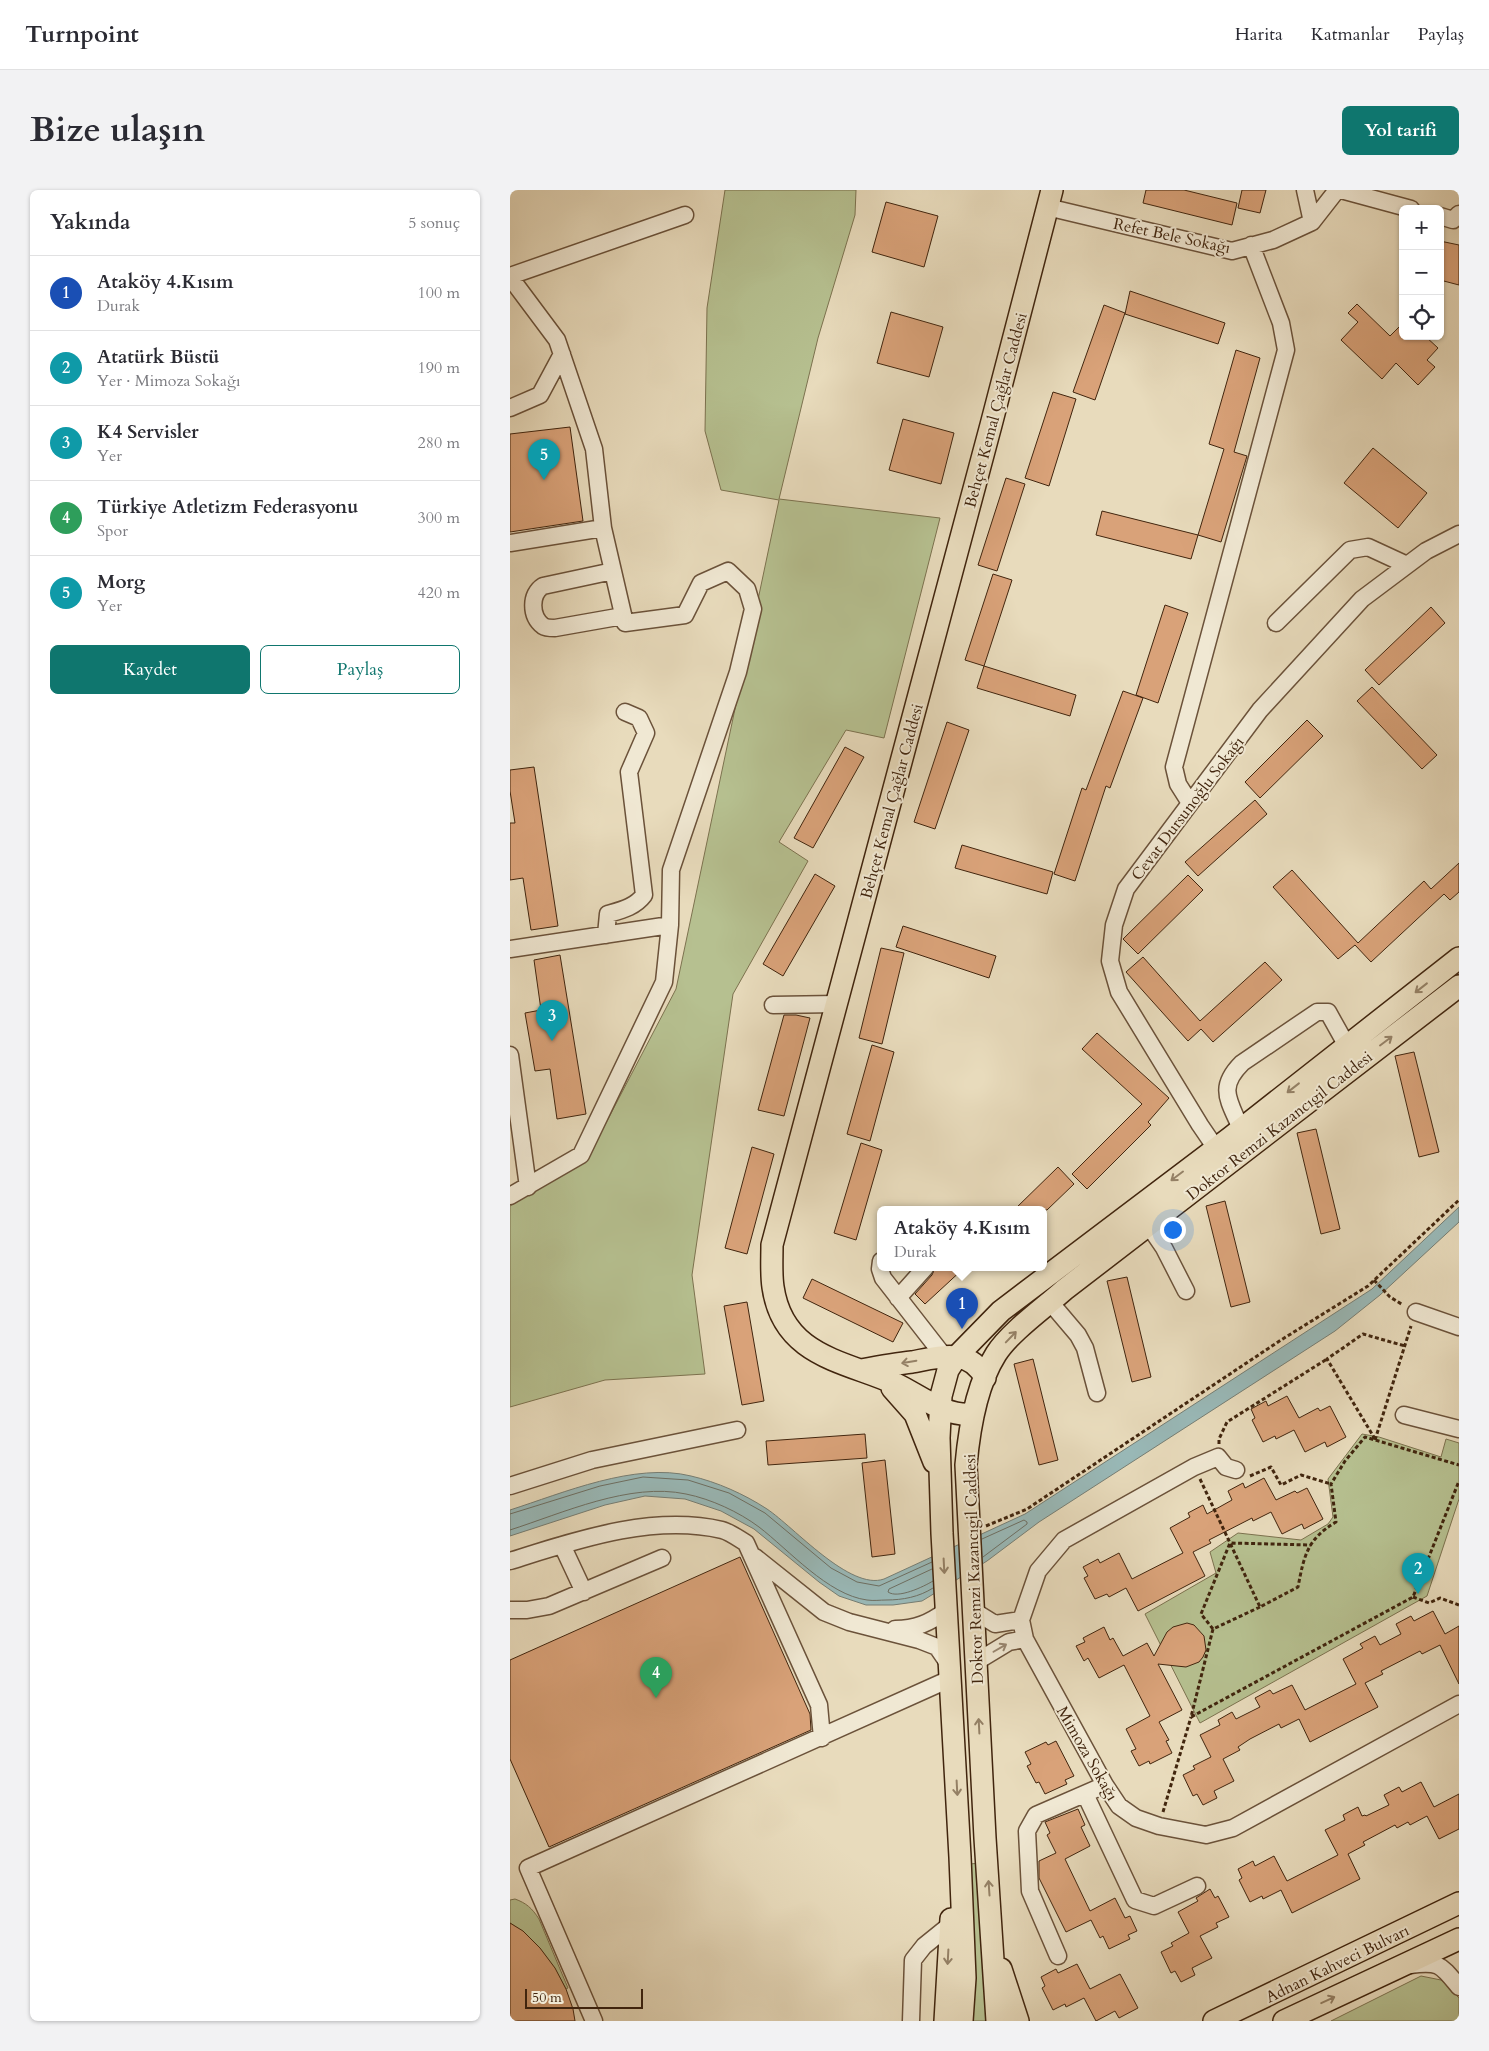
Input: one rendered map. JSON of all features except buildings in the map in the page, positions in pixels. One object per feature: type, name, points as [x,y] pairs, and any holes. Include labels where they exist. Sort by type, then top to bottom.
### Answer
[{"type":"main road","name":"Behçet Kemal Çağlar Caddesi","points":[[973,1414],[953,1413],[896,1384],[830,1360],[800,1342],[780,1316],[772,1287],[772,1246],[989,435],[1050,199]]},
{"type":"main road","name":"Doktor Remzi Kazancıgil Caddesi","points":[[962,2021],[965,1978],[941,1488],[940,1407],[950,1356],[1001,1311],[1241,1129],[1459,958]]},
{"type":"main road","name":"Doktor Remzi Kazancıgil Caddesi","points":[[997,2021],[985,1838],[966,1465],[973,1414],[996,1354],[1013,1335],[1050,1302],[1459,986]]},
{"type":"main road","points":[[870,1374],[950,1356],[971,1361],[980,1368],[986,1378]]},
{"type":"main road","points":[[870,1374],[894,1390],[915,1414],[932,1454],[941,1488]]},
{"type":"main road","points":[[945,2021],[950,1925],[960,1857]]},
{"type":"main road","name":"Adnan Kahveci Bulvarı","points":[[1214,2021],[1459,1903]]},
{"type":"main road","points":[[992,1936],[1018,2021]]},
{"type":"main road","name":"Adnan Kahveci Bulvarı","points":[[1284,2021],[1459,1939]]},
{"type":"street","points":[[1305,190],[1312,222]]},
{"type":"street","points":[[1339,190],[1399,206]]},
{"type":"street","name":"Refet Bele Sokağı","points":[[1050,199],[1232,250],[1273,240],[1312,222],[1339,190]]},
{"type":"street","points":[[1444,217],[1453,220],[1459,214]]},
{"type":"street","points":[[510,1196],[581,1155],[664,982],[670,925],[671,870],[738,672],[753,609],[747,590],[728,571],[701,583],[685,615],[625,623],[604,528],[594,449],[557,340],[510,276],[685,216]]},
{"type":"street","points":[[1190,803],[1178,784],[1174,768],[1286,350],[1281,323],[1251,245]]},
{"type":"street","points":[[510,408],[540,395],[562,354]]},
{"type":"street","points":[[510,543],[604,528]]},
{"type":"street","name":"Cevat Dursunoğlu Sokağı","points":[[1216,1147],[1200,1125],[1119,992],[1110,961],[1114,925],[1126,889],[1260,710],[1362,599],[1426,551],[1459,534]]},
{"type":"street","points":[[1276,623],[1350,550],[1368,547],[1407,565]]},
{"type":"street","points":[[613,571],[543,586],[537,590],[533,600],[534,607],[536,616],[542,626],[555,628],[623,616]]},
{"type":"street","points":[[606,934],[608,914],[632,906],[639,902],[644,895],[628,772],[646,733],[639,718],[626,712]]},
{"type":"street","points":[[510,949],[670,925]]},
{"type":"street","points":[[773,1005],[837,1004]]},
{"type":"street","points":[[1241,1129],[1226,1089],[1232,1073],[1242,1063],[1317,1012],[1328,1012],[1346,1046]]},
{"type":"street","points":[[510,1055],[528,1187]]},
{"type":"street","points":[[1149,1226],[1164,1248],[1186,1291]]},
{"type":"street","points":[[881,1271],[883,1278],[898,1298],[950,1356]]},
{"type":"street","points":[[898,1298],[922,1271]]},
{"type":"street","points":[[1050,1302],[1078,1335],[1085,1348],[1097,1393]]},
{"type":"street","points":[[1416,1312],[1459,1327]]},
{"type":"street","points":[[1404,1415],[1459,1429]]},
{"type":"street","points":[[510,1486],[592,1460],[738,1430]]},
{"type":"street","name":"Mimoza Sokağı","points":[[1242,1474],[1226,1467],[1218,1457],[1194,1467],[1064,1540],[1038,1571],[1022,1620],[1025,1639],[1105,1785],[1119,1806],[1136,1818],[1159,1826],[1206,1835],[1233,1828],[1459,1704]]},
{"type":"street","points":[[510,1561],[612,1532],[654,1526],[696,1527],[724,1531],[746,1543],[819,1704],[822,1738]]},
{"type":"street","points":[[562,1545],[584,1592]]},
{"type":"street","points":[[594,2021],[528,1868],[822,1738],[943,1682],[950,1672],[945,1656],[937,1647],[920,1640],[849,1622],[824,1612],[753,1556]]},
{"type":"street","points":[[510,1610],[527,1610],[549,1606],[662,1558]]},
{"type":"street","points":[[973,1604],[994,1624],[1022,1620]]},
{"type":"street","points":[[883,1630],[908,1630],[922,1626],[946,1605]]},
{"type":"street","points":[[976,1662],[1009,1642],[1025,1639]]},
{"type":"street","points":[[1058,1956],[1030,1891],[1027,1830],[1036,1815],[1105,1785]]},
{"type":"street","points":[[1085,1794],[1135,1900],[1154,1906],[1197,1886]]},
{"type":"street","points":[[911,2021],[913,1960],[924,1946],[950,1925]]},
{"type":"street","points":[[1403,1966],[1427,1963],[1442,1967],[1459,1987]]},
{"type":"path","points":[[970,1525],[985,1526],[1027,1509],[1374,1281],[1459,1200]]},
{"type":"path","points":[[1374,1281],[1388,1296]]},
{"type":"path","points":[[1375,1440],[1416,1312]]},
{"type":"path","points":[[1219,1438],[1227,1422],[1363,1334],[1405,1346]]},
{"type":"path","points":[[1327,1359],[1375,1440]]},
{"type":"path","points":[[1159,1826],[1213,1629],[1298,1587],[1304,1556],[1322,1531],[1336,1522],[1331,1484],[1345,1461],[1365,1437],[1459,1466]]},
{"type":"path","points":[[1194,1467],[1260,1607]]},
{"type":"path","points":[[1242,1474],[1271,1467],[1281,1485],[1301,1475],[1331,1484]]},
{"type":"path","points":[[1190,1717],[1413,1597],[1459,1481]]},
{"type":"path","points":[[1230,1543],[1311,1545]]},
{"type":"path","points":[[1213,1629],[1201,1614],[1230,1543]]},
{"type":"path","points":[[1413,1597],[1429,1603],[1440,1598],[1459,1605]]},
{"type":"green space","points":[[725,190],[856,190],[855,215],[818,338],[779,499],[940,518],[884,738],[846,730],[779,842],[808,861],[733,994],[692,1275],[705,1374],[605,1380],[510,1407],[510,1206],[586,1161],[676,989],[779,500],[721,490],[705,431],[707,308]]},
{"type":"green space","points":[[1362,1434],[1379,1437],[1441,1457],[1446,1439],[1459,1443],[1459,1499],[1427,1596],[1200,1723],[1145,1614],[1216,1573],[1210,1552],[1238,1533],[1301,1540],[1328,1524],[1333,1517],[1328,1479]]},
{"type":"green space","points":[[980,1863],[989,2021],[968,2021],[970,1864]]},
{"type":"green space","points":[[515,1899],[529,1906],[539,1919],[568,1988],[566,1989],[543,1952],[528,1936],[510,1923],[510,1900]]},
{"type":"green space","points":[[1421,1976],[1441,1980],[1459,1998],[1459,2021],[1331,2021]]},
{"type":"water","points":[[1459,1207],[1459,1222],[1380,1295],[1335,1331],[1039,1522],[987,1561],[922,1601],[893,1605],[866,1605],[839,1596],[754,1529],[721,1511],[685,1499],[645,1496],[605,1505],[510,1536],[510,1510],[599,1481],[647,1473],[669,1473],[701,1479],[749,1498],[767,1509],[839,1567],[855,1576],[870,1580],[884,1579],[1025,1514],[1372,1289]]},
{"type":"place","name":"Morg","points":[[544,480]]},
{"type":"place","name":"K4 Servisler","points":[[552,1041]]},
{"type":"place","name":"Ataköy 4.Kısım","points":[[962,1329]]},
{"type":"place","name":"Atatürk Büstü","points":[[1418,1594]]},
{"type":"place","name":"Türkiye Atletizm Federasyonu","points":[[656,1698]]}]
